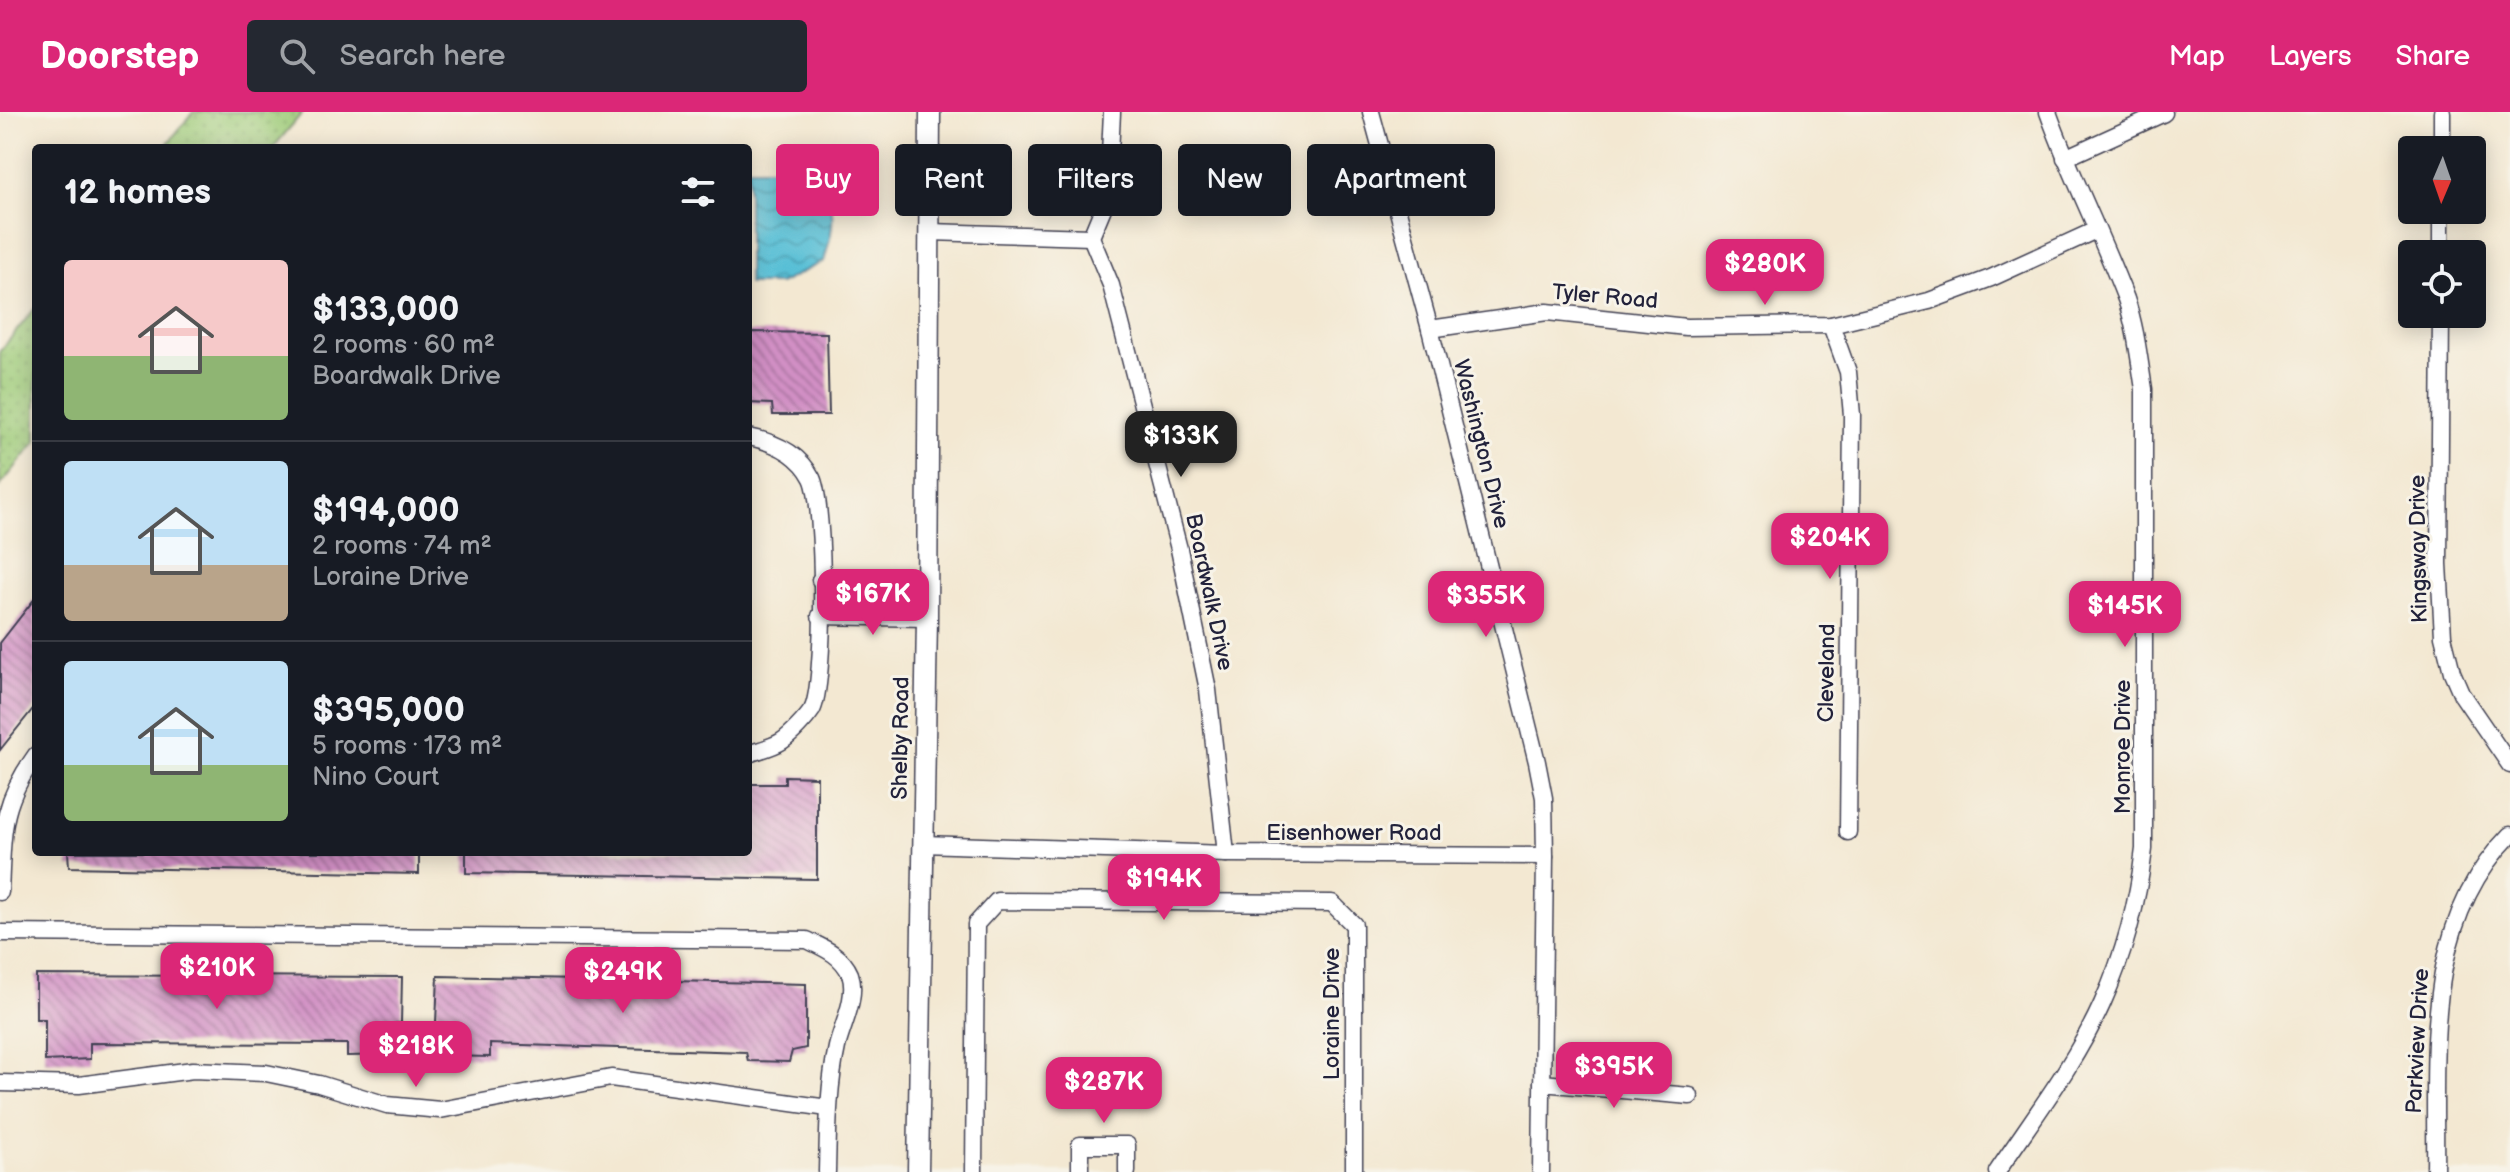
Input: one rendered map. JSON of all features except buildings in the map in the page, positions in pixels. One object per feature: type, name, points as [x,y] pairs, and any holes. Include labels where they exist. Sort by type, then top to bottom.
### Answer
[{"type":"street","name":"Shelby Road","points":[[918,1172],[927,618],[930,112]]},
{"type":"street","points":[[930,232],[1091,237],[1108,196],[1112,112]]},
{"type":"street","name":"Washington Drive","points":[[1371,112],[1430,329],[1544,798],[1541,1172]]},
{"type":"street","name":"Monroe Drive","points":[[1997,1172],[2084,1037],[2102,1003],[2132,919],[2144,849],[2144,389],[2135,330],[2126,301],[2048,112]]},
{"type":"street","points":[[2442,112],[2442,136]]},
{"type":"street","points":[[2065,158],[2164,113]]},
{"type":"street","name":"Tyler Road","points":[[1430,329],[1547,312],[1686,327],[1831,325],[1929,301],[1991,278],[2096,230]]},
{"type":"street","name":"Boardwalk Drive","points":[[1091,237],[1111,285],[1179,549],[1208,690],[1226,854]]},
{"type":"street","name":"Cleveland","points":[[1831,325],[1848,372],[1852,415],[1848,832]]},
{"type":"street","name":"Kingsway Drive","points":[[2441,328],[2439,564],[2443,636],[2452,672],[2462,695],[2510,765]]},
{"type":"street","points":[[752,438],[768,441],[793,454],[811,476],[818,492],[820,580],[819,684],[812,709],[782,741],[752,752]]},
{"type":"street","points":[[820,580],[927,582]]},
{"type":"street","points":[[820,616],[927,618]]},
{"type":"street","points":[[0,892],[3,812],[13,788],[32,761]]},
{"type":"street","name":"Parkview Drive","points":[[2435,1172],[2436,1041],[2444,959],[2453,928],[2469,893],[2483,868],[2510,835]]},
{"type":"street","name":"Eisenhower Road","points":[[923,844],[1226,854],[1545,856]]},
{"type":"street","name":"Loraine Drive","points":[[974,1172],[976,924],[997,901],[1332,903],[1354,925],[1354,1172]]},
{"type":"street","points":[[0,933],[807,940],[828,950],[843,962],[851,977],[851,994],[837,1046],[828,1108],[827,1172]]},
{"type":"street","points":[[0,1083],[79,1085],[193,1070],[266,1073],[319,1084],[387,1105],[440,1110],[611,1078],[828,1108]]},
{"type":"street","points":[[1542,1083],[1690,1096]]},
{"type":"street","points":[[1080,1172],[1080,1145],[1127,1145],[1127,1172]]},
{"type":"green space","points":[[193,112],[303,112],[276,144],[167,144]]},
{"type":"green space","points":[[32,312],[32,447],[0,486],[0,351]]},
{"type":"water","points":[[752,168],[776,168],[776,216],[832,216],[824,261],[779,284],[752,284]]}]
